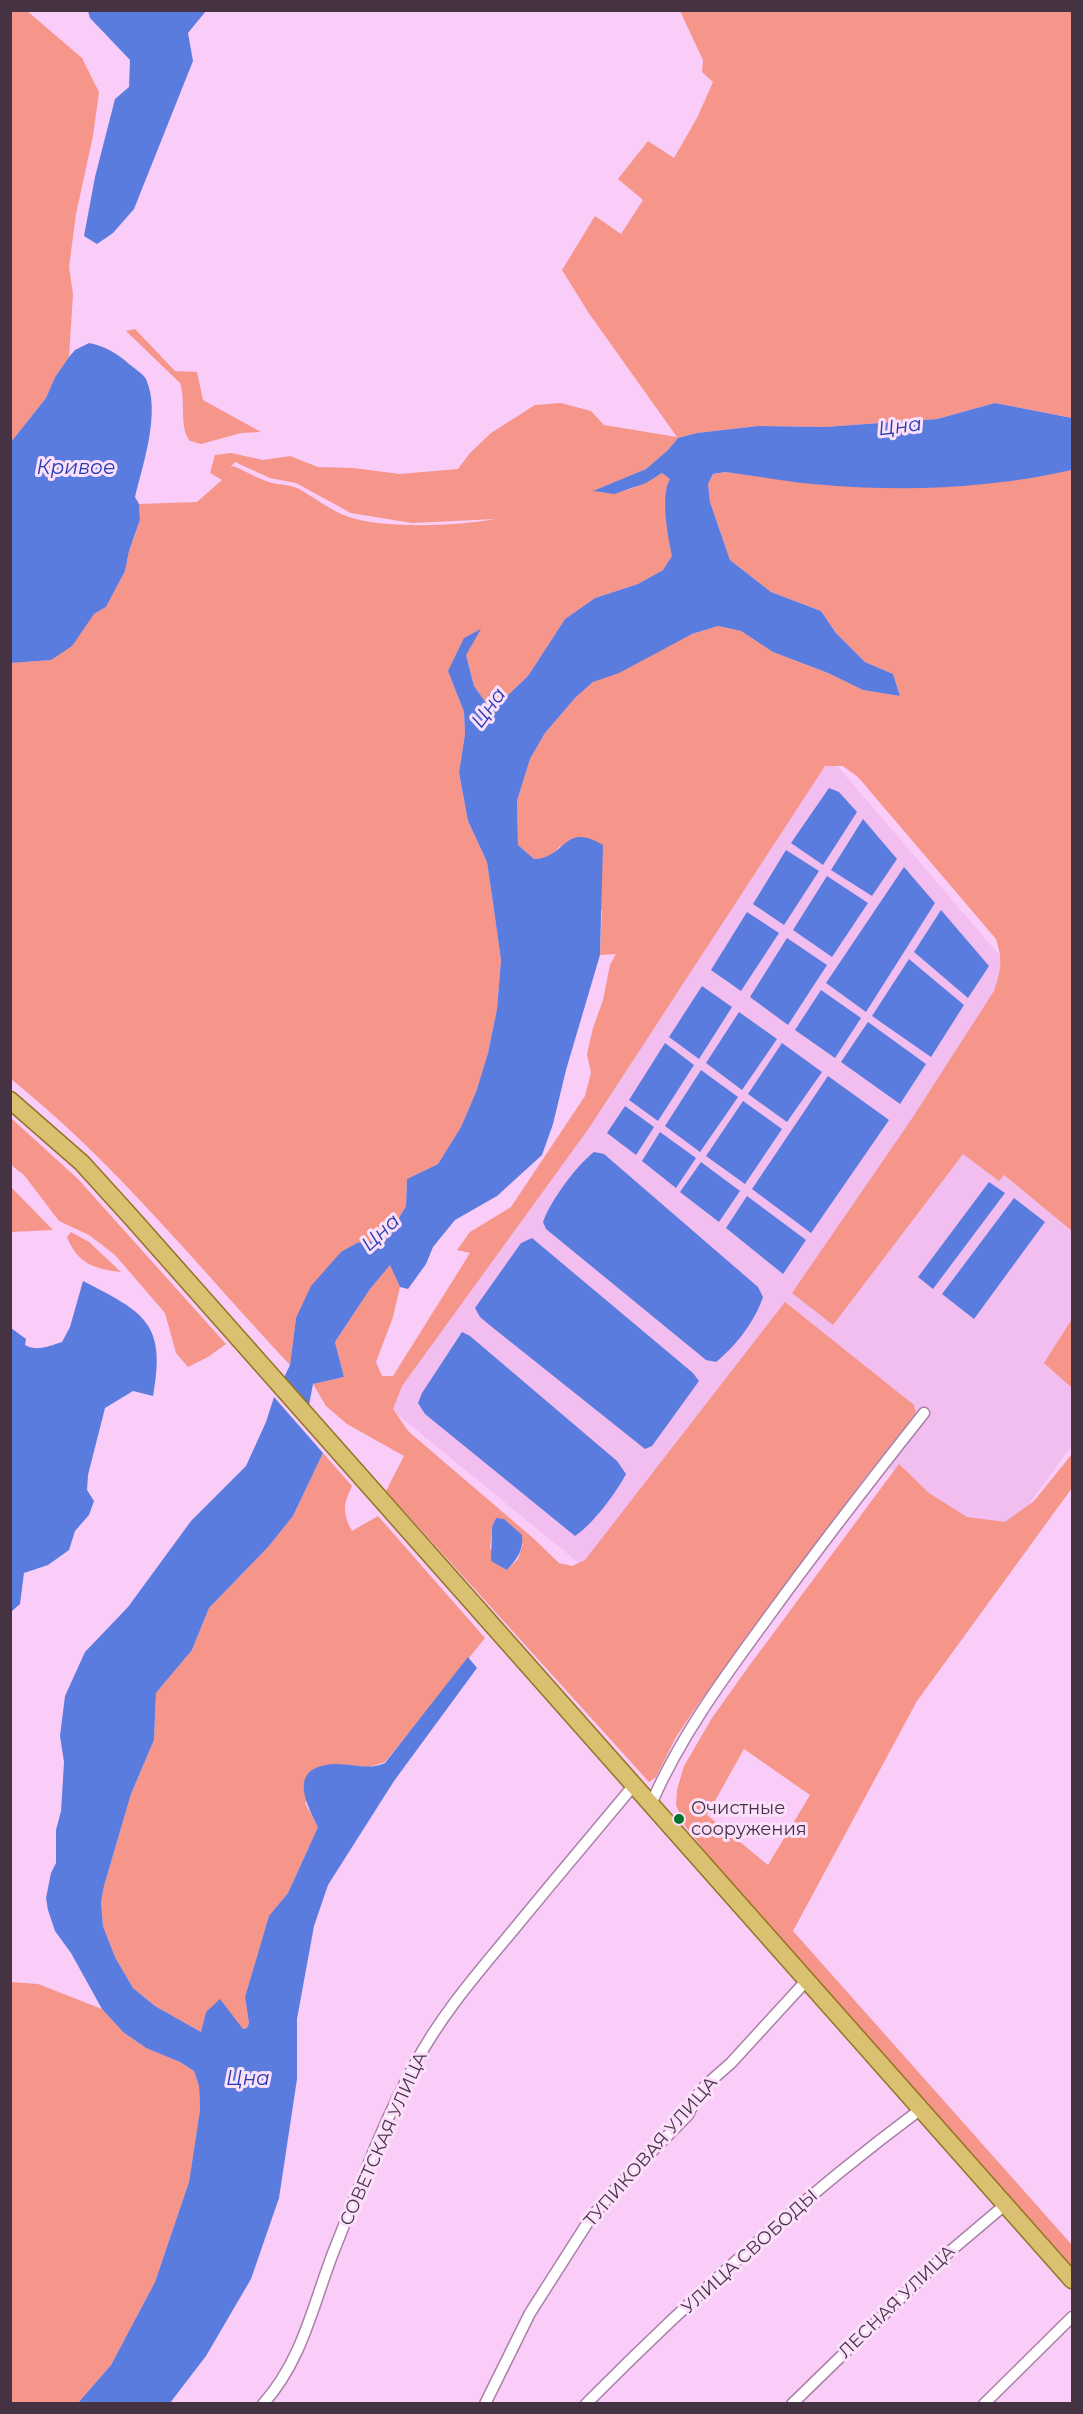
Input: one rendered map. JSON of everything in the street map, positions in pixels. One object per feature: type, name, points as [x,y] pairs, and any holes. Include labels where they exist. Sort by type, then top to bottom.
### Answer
[{"type":"main road","points":[[10,1100],[82,1164],[380,1497],[1072,2280]]},
{"type":"street","points":[[651,1804],[677,1750],[723,1679],[848,1508],[924,1413]]},
{"type":"street","name":"СОВЕТСКАЯ УЛИЦА","points":[[263,2403],[279,2386],[289,2368],[313,2314],[333,2255],[390,2115],[422,2050],[475,1976],[634,1785]]},
{"type":"street","name":"ТУПИКОВАЯ УЛИЦА","points":[[485,2403],[530,2313],[590,2219],[618,2186],[688,2115],[697,2096],[706,2085],[730,2063],[807,1980]]},
{"type":"street","name":"УЛИЦА СВОБОДЫ","points":[[586,2403],[671,2322],[814,2193],[921,2109]]},
{"type":"street","name":"ЛЕСНАЯ УЛИЦА","points":[[792,2403],[941,2259],[1006,2204]]},
{"type":"street","points":[[984,2403],[1072,2317]]},
{"type":"shaded area","points":[[26,10],[82,58],[99,92],[93,136],[76,214],[69,267],[73,294],[69,357],[55,377],[46,398],[11,442],[10,11]]},
{"type":"shaded area","points":[[680,11],[1072,11],[1072,418],[995,403],[937,419],[825,427],[758,426],[697,433],[678,438],[646,469],[594,491],[612,493],[630,489],[662,473],[671,479],[666,495],[666,505],[673,556],[663,570],[638,584],[595,598],[565,619],[528,676],[508,695],[489,707],[474,686],[466,655],[448,671],[464,712],[465,734],[459,774],[468,821],[487,862],[501,960],[497,1009],[488,1053],[476,1092],[461,1127],[438,1164],[407,1179],[406,1206],[384,1243],[368,1241],[296,1318],[290,1365],[122,1181],[50,1112],[11,1079],[10,663],[51,660],[94,614],[106,607],[125,571],[129,551],[140,521],[139,504],[197,502],[222,480],[210,473],[215,455],[231,453],[263,460],[290,456],[318,467],[353,468],[400,474],[458,469],[470,453],[491,433],[535,405],[561,403],[591,411],[604,425],[677,437],[588,312],[562,270],[595,216],[621,234],[643,200],[618,179],[648,141],[674,158],[697,118],[713,82],[702,72],[703,60]],"holes":[[[235,462],[270,478],[296,483],[351,513],[412,523],[495,519],[421,525],[364,521],[336,511],[297,488],[266,481],[233,466],[230,468]]]},
{"type":"shaded area","points":[[135,329],[175,371],[197,372],[203,400],[261,432],[241,433],[201,444],[190,441],[185,429],[180,383],[126,331]]},
{"type":"shaded area","points":[[1072,470],[1072,1231],[1004,1175],[999,1181],[963,1154],[833,1325],[792,1293],[911,1120],[994,991],[1000,965],[1000,953],[996,939],[858,777],[843,766],[825,766],[589,1128],[402,1386],[393,1409],[408,1431],[559,1563],[572,1566],[585,1560],[785,1302],[914,1405],[916,1413],[860,1484],[699,1703],[676,1737],[656,1777],[649,1782],[386,1491],[404,1456],[347,1424],[326,1406],[313,1384],[344,1377],[335,1342],[370,1289],[390,1264],[400,1287],[393,1317],[376,1362],[382,1376],[393,1376],[470,1253],[457,1250],[470,1232],[511,1207],[585,1096],[591,1073],[587,1054],[603,1000],[610,965],[616,954],[600,955],[602,911],[560,846],[549,856],[534,859],[518,845],[517,801],[530,759],[545,733],[576,697],[593,682],[692,634],[718,626],[741,631],[773,652],[828,673],[863,690],[900,696],[893,674],[865,662],[836,633],[821,611],[771,592],[730,560],[710,502],[708,484],[713,474],[725,472],[825,485],[999,482]],"holes":[[[496,1518],[523,1544],[518,1559],[507,1570],[490,1548],[492,1527]]]},
{"type":"shaded area","points":[[828,755],[1006,963],[1004,982],[922,1109],[1072,1231],[1072,1319],[1051,1353],[1072,1372],[1072,1445],[1013,1526],[962,1525],[875,1456],[586,1569],[385,1404]]},
{"type":"shaded area","points":[[11,1118],[78,1179],[226,1344],[208,1357],[188,1367],[176,1353],[165,1313],[115,1255],[89,1235],[59,1221],[24,1175],[11,1165]]},
{"type":"shaded area","points":[[10,1186],[53,1230],[11,1232]]},
{"type":"shaded area","points":[[71,1232],[89,1242],[121,1272],[103,1269],[81,1259],[67,1237]]},
{"type":"shaded area","points":[[1072,1319],[1072,1388],[1044,1363]]},
{"type":"shaded area","points":[[323,1453],[352,1486],[345,1508],[352,1531],[378,1516],[485,1638],[385,1762],[369,1767],[336,1764],[305,1803],[318,1827],[288,1893],[269,1917],[245,1997],[249,2023],[247,2028],[243,2029],[206,2012],[201,2032],[155,2006],[133,1988],[115,1957],[103,1926],[101,1902],[104,1886],[131,1794],[154,1740],[156,1693],[192,1650],[209,1608],[269,1546],[293,1516]]},
{"type":"shaded area","points":[[1072,1454],[1072,1488],[917,1701],[793,1931],[1072,2245],[1072,2266],[718,1868],[685,1826],[676,1805],[677,1790],[684,1766],[712,1718],[899,1464],[929,1493],[967,1517],[1005,1522],[1034,1501]],"holes":[[[744,1749],[810,1795],[768,1865],[707,1815]]]},
{"type":"shaded area","points":[[10,1982],[38,1984],[102,2009],[123,2032],[146,2048],[180,2062],[194,2071],[199,2086],[200,2110],[189,2182],[155,2282],[111,2365],[78,2403],[11,2403]]},
{"type":"water","points":[[88,11],[206,11],[188,33],[193,61],[134,209],[113,233],[97,244],[84,236],[95,177],[115,99],[129,87],[130,60],[90,18]]},
{"type":"water","name":"Кривое","points":[[89,343],[120,356],[146,379],[150,392],[152,407],[149,438],[135,497],[139,504],[140,520],[129,551],[125,571],[106,607],[94,614],[72,646],[51,660],[11,663],[11,442],[46,398],[55,377],[69,357],[75,350]]},
{"type":"water","name":"Цна","points":[[995,403],[1072,418],[1072,470],[980,485],[918,488],[825,485],[725,472],[713,474],[708,484],[710,502],[730,560],[771,592],[821,611],[836,633],[865,662],[893,674],[900,696],[863,690],[828,673],[773,652],[741,631],[718,626],[692,634],[619,673],[593,682],[576,697],[545,733],[530,759],[517,801],[518,845],[534,859],[545,857],[572,839],[580,837],[603,845],[600,955],[566,1070],[553,1124],[542,1155],[497,1196],[455,1220],[433,1247],[426,1264],[408,1289],[400,1287],[390,1265],[370,1289],[335,1342],[344,1377],[313,1384],[305,1427],[277,1392],[290,1365],[296,1318],[311,1286],[341,1252],[357,1243],[368,1241],[384,1243],[406,1206],[407,1179],[438,1164],[461,1127],[476,1092],[488,1053],[497,1009],[501,960],[494,910],[487,862],[468,821],[459,773],[465,734],[464,712],[448,671],[464,638],[481,629],[466,655],[474,686],[489,707],[508,695],[528,676],[565,619],[595,598],[638,584],[663,570],[672,556],[665,506],[670,479],[662,473],[646,483],[614,494],[593,491],[646,469],[678,438],[697,433],[758,426],[825,427],[937,419]]},
{"type":"water","points":[[829,788],[839,792],[857,812],[823,865],[791,843]]},
{"type":"water","points":[[863,819],[897,859],[872,896],[831,870]]},
{"type":"water","points":[[786,850],[819,871],[784,925],[753,904]]},
{"type":"water","points":[[904,867],[935,903],[866,1012],[826,983]]},
{"type":"water","points":[[827,876],[868,903],[832,957],[793,930]]},
{"type":"water","points":[[941,910],[989,966],[968,998],[914,952]]},
{"type":"water","points":[[747,912],[779,933],[741,991],[711,970]]},
{"type":"water","points":[[787,938],[827,965],[788,1025],[750,997]]},
{"type":"water","points":[[909,959],[964,1005],[931,1057],[872,1016]]},
{"type":"water","points":[[702,986],[732,1007],[699,1059],[669,1037]]},
{"type":"water","points":[[821,990],[861,1018],[835,1058],[795,1030]]},
{"type":"water","points":[[739,1012],[777,1039],[742,1090],[706,1063]]},
{"type":"water","points":[[868,1022],[926,1064],[900,1104],[841,1062]]},
{"type":"water","points":[[665,1043],[694,1065],[658,1121],[629,1100]]},
{"type":"water","points":[[782,1043],[822,1072],[787,1122],[748,1094]]},
{"type":"water","points":[[701,1070],[738,1097],[700,1152],[665,1126]]},
{"type":"water","points":[[828,1076],[889,1120],[811,1233],[752,1189]]},
{"type":"water","points":[[743,1101],[782,1129],[745,1184],[706,1156]]},
{"type":"water","points":[[625,1106],[654,1127],[636,1155],[607,1133]]},
{"type":"water","points":[[660,1132],[696,1158],[676,1188],[642,1161]]},
{"type":"water","points":[[594,1152],[604,1154],[758,1287],[763,1297],[750,1324],[738,1341],[716,1362],[706,1360],[546,1229],[543,1222],[558,1194],[572,1174]]},
{"type":"water","points":[[701,1162],[740,1191],[719,1222],[680,1192]]},
{"type":"water","points":[[989,1182],[1005,1193],[933,1289],[918,1277]]},
{"type":"water","points":[[747,1196],[806,1240],[783,1274],[726,1228]]},
{"type":"water","points":[[1014,1198],[1045,1222],[974,1319],[942,1294]]},
{"type":"water","points":[[532,1238],[693,1373],[699,1381],[652,1446],[645,1449],[480,1317],[475,1308],[521,1243]]},
{"type":"water","points":[[83,1281],[135,1311],[146,1322],[153,1335],[156,1351],[153,1396],[133,1391],[105,1408],[88,1475],[87,1490],[94,1501],[89,1515],[75,1531],[69,1550],[48,1565],[24,1573],[20,1604],[11,1612],[11,1328],[26,1339],[25,1345],[30,1347],[43,1348],[62,1342],[70,1327]]},
{"type":"water","points":[[462,1332],[470,1336],[617,1461],[626,1474],[604,1508],[575,1536],[425,1414],[418,1403],[422,1393]]},
{"type":"water","name":"Цна","points":[[274,1397],[323,1453],[293,1516],[269,1546],[209,1608],[192,1650],[156,1693],[154,1740],[131,1794],[101,1902],[103,1926],[115,1957],[133,1988],[155,2006],[201,2032],[206,2012],[220,1999],[243,2029],[247,2028],[249,2023],[245,1997],[269,1916],[288,1893],[318,1827],[305,1796],[305,1778],[310,1771],[334,1764],[366,1767],[385,1763],[468,1657],[477,1668],[394,1781],[328,1885],[314,1926],[297,2019],[297,2079],[279,2198],[251,2279],[206,2356],[170,2403],[78,2403],[111,2365],[155,2282],[189,2182],[200,2110],[199,2086],[194,2071],[180,2062],[146,2048],[123,2032],[102,2009],[71,1953],[55,1931],[48,1910],[46,1898],[51,1873],[56,1863],[56,1830],[61,1811],[64,1762],[60,1736],[65,1696],[85,1652],[128,1607],[191,1521],[246,1466],[266,1422]]},
{"type":"water","points":[[496,1518],[504,1519],[522,1535],[519,1554],[507,1570],[491,1561],[492,1527]]},
{"type":"place","name":"Очистные сооружения","points":[[679,1819]]}]
